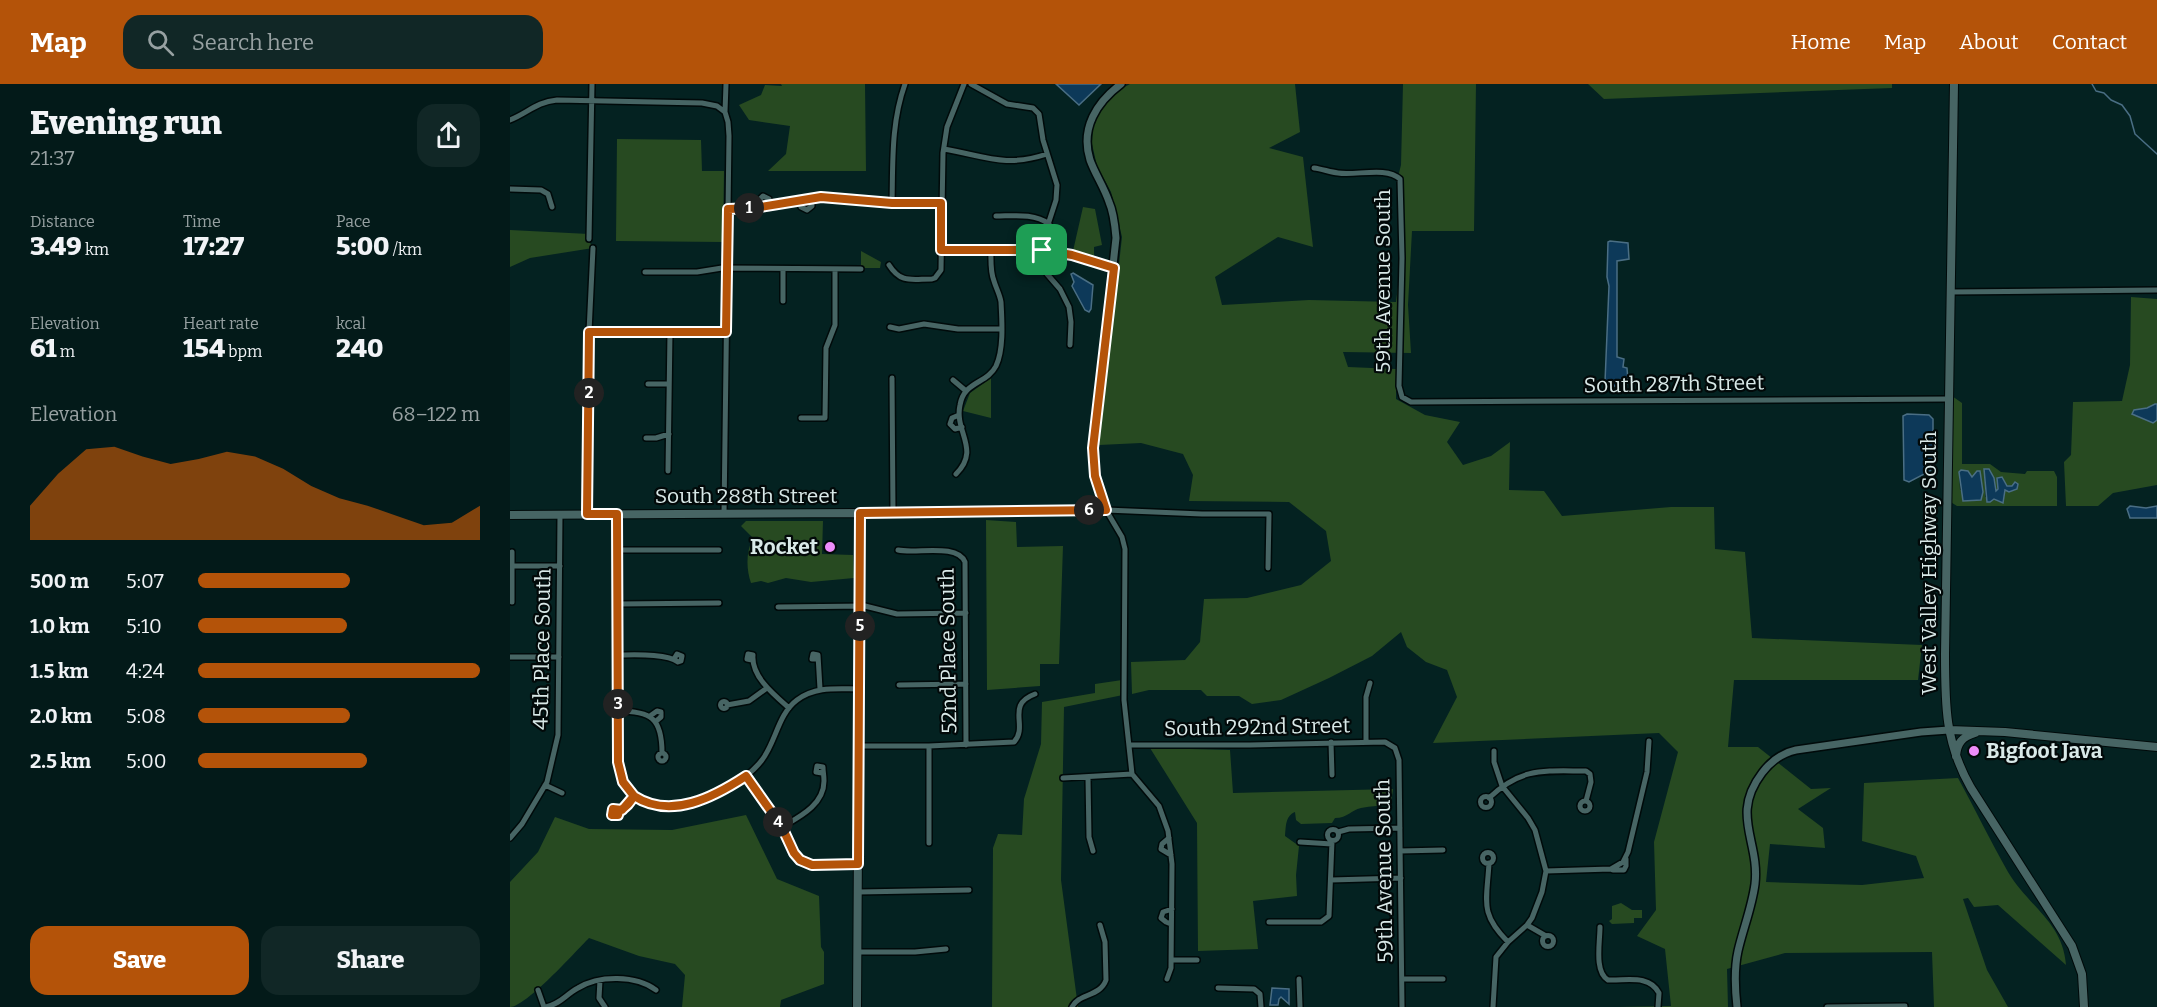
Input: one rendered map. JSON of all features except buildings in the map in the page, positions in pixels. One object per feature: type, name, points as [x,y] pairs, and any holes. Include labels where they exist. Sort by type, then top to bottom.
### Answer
[{"type":"main road","name":"West Valley Highway South","points":[[1954,84],[1945,663],[1949,730],[1957,763],[2012,855],[2068,940],[2082,974],[2084,1007]]},
{"type":"main road","name":"South 288th Street","points":[[510,515],[860,513]]},
{"type":"main road","points":[[857,1007],[860,513]]},
{"type":"main road","points":[[1949,730],[2086,739],[2157,747]]},
{"type":"main road","points":[[1957,763],[1957,750],[1961,740],[1982,731]]},
{"type":"street","points":[[589,239],[592,84]]},
{"type":"street","points":[[724,514],[729,128],[725,112],[726,84]]},
{"type":"street","points":[[892,203],[894,127],[897,108],[905,84]]},
{"type":"street","points":[[889,265],[897,276],[904,279],[932,279],[939,273],[944,150],[951,116],[964,84]]},
{"type":"street","points":[[971,84],[1007,104],[1033,108],[1037,111],[1058,193],[1044,237],[1042,250],[1044,269],[1069,307],[1070,345]]},
{"type":"street","points":[[1121,84],[1101,102],[1092,114],[1087,139],[1090,159],[1113,212],[1116,238],[1093,448],[1095,476],[1106,510],[1122,537],[1125,549],[1124,700],[1132,774],[1159,806],[1166,820],[1169,838],[1172,960],[1167,979]]},
{"type":"street","points":[[510,120],[544,102],[591,100],[706,103],[719,107],[725,112]]},
{"type":"street","points":[[944,150],[1004,162],[1028,160],[1047,154]]},
{"type":"street","name":"59th Avenue South","points":[[1314,168],[1338,173],[1385,172],[1400,180],[1402,258],[1399,386],[1402,397]]},
{"type":"street","points":[[510,189],[541,190],[548,194],[552,207]]},
{"type":"street","points":[[759,207],[758,201],[763,196],[769,199],[770,206]]},
{"type":"street","points":[[728,209],[770,206],[811,198],[892,203],[941,203]]},
{"type":"street","points":[[799,200],[801,207],[807,210],[812,206],[811,198]]},
{"type":"street","points":[[996,216],[1031,216],[1049,224]]},
{"type":"street","points":[[587,514],[589,332],[593,248]]},
{"type":"street","points":[[956,474],[963,467],[967,456],[959,406],[966,391],[994,369],[1000,353],[1001,302],[993,279],[991,249]]},
{"type":"street","points":[[941,250],[1042,250],[1072,255],[1114,268]]},
{"type":"street","points":[[645,272],[697,272],[727,268],[861,269]]},
{"type":"street","points":[[783,269],[783,301]]},
{"type":"street","points":[[801,418],[825,418],[826,348],[835,325],[835,269]]},
{"type":"street","points":[[1950,292],[2157,290]]},
{"type":"street","points":[[890,327],[924,324],[958,329],[1001,329]]},
{"type":"street","points":[[589,332],[726,332]]},
{"type":"street","points":[[668,471],[670,333]]},
{"type":"street","points":[[892,378],[893,512]]},
{"type":"street","points":[[953,380],[966,391]]},
{"type":"street","points":[[648,384],[669,384]]},
{"type":"street","name":"South 287th Street","points":[[1402,397],[1411,402],[1948,399]]},
{"type":"street","points":[[959,415],[952,418],[950,424],[955,429],[962,427]]},
{"type":"street","points":[[646,438],[669,434]]},
{"type":"street","name":"South 288th Street","points":[[860,513],[1106,510],[1269,514],[1268,568]]},
{"type":"street","points":[[617,514],[619,767],[623,782],[634,796],[656,806],[677,807],[728,788],[758,765],[769,750],[789,708],[800,698],[820,689],[859,689]]},
{"type":"street","name":"45th Place South","points":[[510,838],[522,824],[546,783],[558,735],[560,515]]},
{"type":"street","points":[[617,550],[719,550]]},
{"type":"street","name":"52nd Place South","points":[[898,550],[949,551],[962,556],[966,572],[966,745]]},
{"type":"street","points":[[512,552],[512,602]]},
{"type":"street","points":[[512,566],[560,566]]},
{"type":"street","points":[[618,604],[718,603]]},
{"type":"street","points":[[778,607],[860,606],[897,614],[966,613]]},
{"type":"street","points":[[618,655],[674,659]]},
{"type":"street","points":[[510,657],[559,657]]},
{"type":"street","points":[[817,659],[820,689]]},
{"type":"street","points":[[752,660],[767,688],[789,708]]},
{"type":"street","points":[[1366,742],[1366,697],[1370,683]]},
{"type":"street","points":[[899,685],[966,684]]},
{"type":"street","points":[[727,705],[749,701],[767,688]]},
{"type":"street","points":[[859,746],[966,745],[1016,741],[1020,706],[1025,699],[1035,694]]},
{"type":"street","points":[[618,711],[639,711],[653,719],[661,740],[662,753]]},
{"type":"street","points":[[1737,1007],[1737,955],[1750,910],[1755,880],[1747,811],[1752,787],[1767,766],[1790,752],[1921,732],[1949,730]]},
{"type":"street","points":[[1546,871],[1624,870],[1647,772],[1649,741]]},
{"type":"street","points":[[1331,742],[1332,775]]},
{"type":"street","name":"59th Avenue South","points":[[1385,742],[1395,748],[1398,753],[1401,1007]]},
{"type":"street","name":"South 292nd Street","points":[[1130,745],[1385,742]]},
{"type":"street","points":[[929,746],[929,843]]},
{"type":"street","points":[[1493,1007],[1496,957],[1508,942],[1527,925],[1538,905],[1546,871],[1535,830],[1502,786],[1494,762],[1494,751]]},
{"type":"street","points":[[1490,798],[1502,786],[1531,773],[1586,771],[1591,778],[1586,801]]},
{"type":"street","points":[[782,827],[817,802],[824,782],[822,773]]},
{"type":"street","points":[[1063,778],[1132,774]]},
{"type":"street","points":[[746,776],[782,827],[794,853],[800,860],[812,865],[858,864]]},
{"type":"street","points":[[1088,778],[1089,837],[1093,851]]},
{"type":"street","points":[[546,783],[562,793]]},
{"type":"street","points":[[619,811],[634,796]]},
{"type":"street","points":[[1269,922],[1321,922],[1327,919],[1331,907],[1332,842],[1328,837],[1328,832],[1349,829],[1400,828]]},
{"type":"street","points":[[1300,843],[1332,842],[1338,837],[1338,832]]},
{"type":"street","points":[[1400,851],[1443,850]]},
{"type":"street","points":[[1611,869],[1620,865],[1626,858]]},
{"type":"street","points":[[1489,863],[1488,914],[1495,929],[1508,942]]},
{"type":"street","points":[[1331,880],[1401,878]]},
{"type":"street","points":[[858,892],[969,890]]},
{"type":"street","points":[[1172,909],[1163,912],[1161,918],[1172,924]]},
{"type":"street","points":[[1527,925],[1546,936]]},
{"type":"street","points":[[1072,1007],[1076,1001],[1101,989],[1106,980],[1106,942],[1100,926]]},
{"type":"street","points":[[1600,927],[1600,970],[1604,978],[1648,981],[1659,993],[1658,1007]]},
{"type":"street","points":[[857,952],[915,952],[946,949]]},
{"type":"street","points":[[1172,960],[1197,960]]},
{"type":"street","points":[[1299,979],[1300,1007]]},
{"type":"street","points":[[1402,979],[1443,979]]},
{"type":"street","points":[[538,990],[545,1007],[557,1004],[583,985],[600,980],[636,980],[656,990]]},
{"type":"street","points":[[600,980],[599,998],[605,1007]]},
{"type":"street","points":[[1218,988],[1254,989],[1260,994],[1262,1007]]},
{"type":"street","points":[[1827,1007],[1905,1006]]},
{"type":"green space","points":[[781,84],[865,84],[866,171],[768,171],[786,154],[790,126],[749,120],[739,105],[761,95],[765,85],[782,86]]},
{"type":"green space","points":[[1130,84],[1295,84],[1300,132],[1269,148],[1303,157],[1313,247],[1278,237],[1215,277],[1222,305],[1309,300],[1396,302],[1401,262],[1397,181],[1401,165],[1403,84],[1476,84],[1474,231],[1412,231],[1408,305],[1411,353],[1343,352],[1348,367],[1396,369],[1396,399],[1425,415],[1460,422],[1447,442],[1463,465],[1491,456],[1510,442],[1509,490],[1544,491],[1562,516],[1671,507],[1714,507],[1715,549],[1745,552],[1752,638],[1922,645],[1918,680],[1734,680],[1728,747],[1758,747],[1811,789],[1831,788],[1798,809],[1823,828],[1825,848],[1770,844],[1766,882],[1862,885],[1924,878],[1916,856],[1862,841],[1864,783],[1958,778],[2008,872],[2052,926],[2063,950],[2066,965],[1998,905],[1974,907],[1968,898],[1963,899],[1987,970],[2008,1007],[1934,1007],[1932,952],[1785,953],[1727,969],[1728,1007],[1617,1007],[1671,1006],[1665,949],[1637,936],[1656,910],[1654,842],[1678,752],[1659,733],[1433,743],[1457,697],[1447,670],[1426,662],[1407,647],[1401,632],[1372,656],[1281,700],[1252,704],[1239,696],[1207,696],[1201,690],[1149,690],[1132,694],[1131,662],[1185,660],[1200,642],[1204,599],[1247,598],[1301,585],[1331,561],[1326,531],[1289,502],[1189,501],[1193,475],[1183,454],[1141,443],[1099,445],[1122,237],[1111,192],[1097,166],[1092,144],[1093,124],[1110,95]]},
{"type":"green space","points":[[1588,84],[1892,84],[1892,88],[1604,99]]},
{"type":"green space","points":[[617,139],[701,140],[702,171],[724,171],[723,242],[616,241]]},
{"type":"green space","points":[[1083,207],[1095,209],[1102,245],[1094,247],[1094,258],[1073,251]]},
{"type":"green space","points":[[510,230],[589,234],[589,241],[593,248],[530,258],[510,267]]},
{"type":"green space","points":[[861,251],[881,262],[880,268],[861,268]]},
{"type":"green space","points":[[2131,297],[2157,299],[2157,485],[2113,493],[2098,506],[2066,506],[2064,462],[2071,455],[2073,402],[2122,401],[2130,365]]},
{"type":"green space","points":[[991,378],[991,418],[963,411],[970,393]]},
{"type":"green space","points":[[1952,396],[1962,403],[1962,464],[1990,464],[2001,472],[2025,474],[2027,471],[2054,471],[2057,477],[2057,506],[1957,506],[1949,501]],"holes":[[[1967,471],[1972,477],[1980,471],[1983,492],[1960,490],[1959,472]],[[1986,477],[1995,485],[1996,492],[1997,483],[2012,486],[2005,490],[2004,498],[1999,502],[1985,497]]]},
{"type":"green space","points":[[986,520],[1016,522],[1017,547],[1063,546],[1059,664],[1040,664],[1040,686],[987,690]]},
{"type":"green space","points":[[746,521],[823,521],[822,554],[853,555],[854,578],[811,582],[786,578],[768,583],[761,581],[751,583],[747,560],[753,538],[741,526]]},
{"type":"green space","points":[[1122,680],[1123,695],[1064,707],[1061,880],[1078,1007],[992,1007],[993,848],[998,834],[1022,835],[1024,799],[1041,744],[1042,702],[1095,693],[1095,684]]},
{"type":"green space","points":[[1150,748],[1230,750],[1233,793],[1393,789],[1391,804],[1358,809],[1343,817],[1335,818],[1332,823],[1301,824],[1296,820],[1295,812],[1289,816],[1285,836],[1299,846],[1296,875],[1297,896],[1253,901],[1258,949],[1198,951],[1197,823]]},
{"type":"green space","points":[[746,815],[777,879],[819,896],[821,947],[824,952],[824,984],[781,1000],[780,1007],[682,1007],[685,975],[675,964],[639,956],[589,938],[538,989],[517,1005],[510,1007],[510,882],[538,852],[555,817],[589,829],[672,830]]},
{"type":"green space","points":[[1621,903],[1632,910],[1642,910],[1642,918],[1634,918],[1634,923],[1612,924],[1609,921],[1612,919],[1612,906]]},
{"type":"water","points":[[1056,84],[1101,84],[1079,105]]},
{"type":"water","points":[[1608,242],[1628,243],[1629,259],[1617,261],[1617,357],[1624,359],[1623,367],[1627,368],[1626,386],[1609,386],[1605,382],[1609,286]]},
{"type":"water","points":[[1071,274],[1093,285],[1089,312],[1085,310],[1072,286],[1074,282]]},
{"type":"water","points":[[2157,404],[2157,420],[2153,423],[2132,414],[2134,410]]},
{"type":"water","points":[[1907,414],[1929,415],[1933,419],[1933,467],[1930,471],[1909,482],[1904,480],[1903,416]]},
{"type":"water","points":[[1984,469],[1989,469],[1994,478],[1996,491],[1998,489],[1997,478],[2002,477],[2007,486],[2012,486],[2015,482],[2018,484],[2017,489],[2009,492],[2005,490],[2003,503],[1994,499],[1987,502]]},
{"type":"water","points":[[1968,471],[1972,477],[1980,471],[1983,492],[1981,500],[1963,501],[1959,472]]},
{"type":"water","points":[[2130,506],[2146,508],[2157,506],[2157,518],[2130,518],[2127,509]]},
{"type":"water","points":[[1272,988],[1289,989],[1289,1004],[1281,997],[1278,1005],[1270,1005]]},
{"type":"waterway","points":[[2092,84],[2096,91],[2104,93],[2111,100],[2122,105],[2130,116],[2135,134],[2157,154]]},
{"type":"place","name":"Rocket","points":[[830,547]]},
{"type":"place","name":"Bigfoot Java","points":[[1974,751]]},
{"type":"route","points":[[1042,250],[941,250],[941,203],[892,203],[821,197],[770,206],[728,209],[726,332],[589,332],[587,514],[617,514],[618,762],[623,782],[634,796],[625,808],[622,810],[619,811],[613,809],[612,815],[618,815],[619,811],[625,808],[634,796],[656,806],[677,807],[728,788],[746,776],[782,827],[794,853],[800,860],[812,865],[858,864],[860,513],[1106,510],[1095,476],[1093,448],[1114,268],[1072,255],[1042,250]]}]
